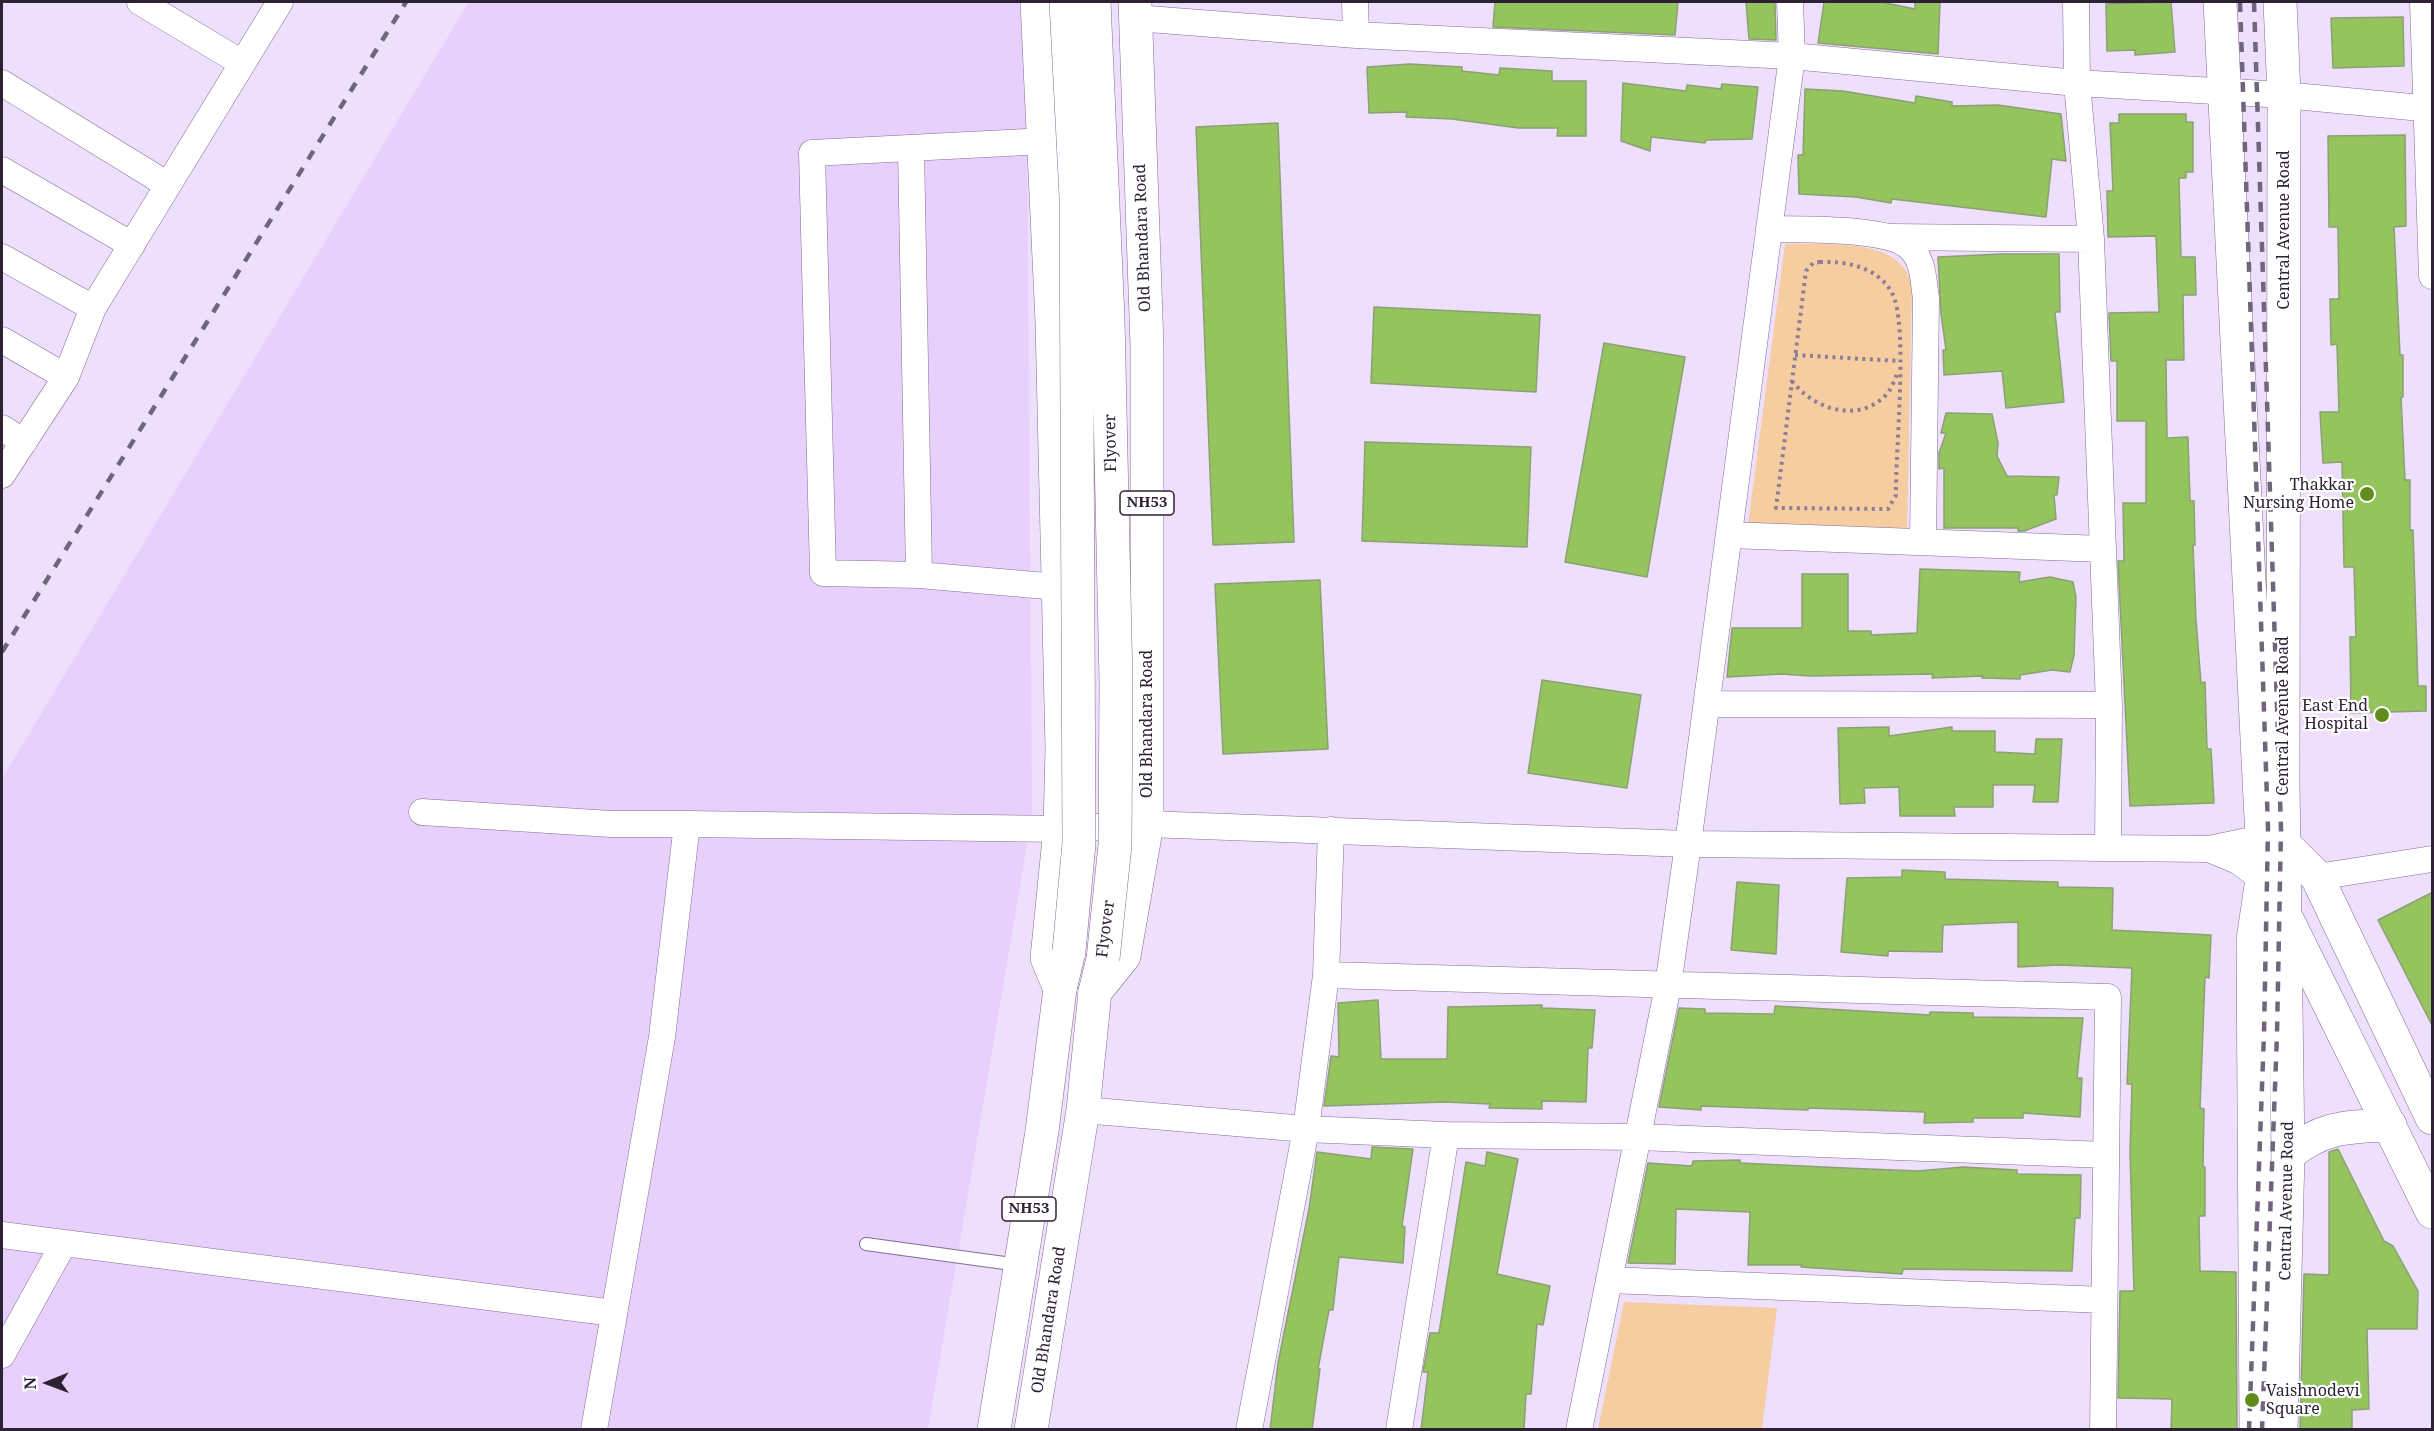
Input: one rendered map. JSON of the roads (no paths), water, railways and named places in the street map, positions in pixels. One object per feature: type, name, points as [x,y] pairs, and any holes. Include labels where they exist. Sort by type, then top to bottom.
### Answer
[{"type":"main road","name":"NH53","points":[[994,1430],[1042,1131],[1060,989],[1047,958],[1060,829],[1062,748],[1058,479],[1046,141],[1037,2]]},
{"type":"main road","name":"Flyover","points":[[1060,989],[1069,951],[1080,843],[1076,197],[1066,2]]},
{"type":"main road","name":"Flyover","points":[[1094,2],[1108,319],[1116,682],[1115,845],[1103,959],[1095,992]]},
{"type":"main road","points":[[2220,2],[2273,840],[2262,879],[2253,940],[2256,1430]]},
{"type":"main road","name":"Central Avenue Road","points":[[2280,2],[2284,95],[2273,840],[2284,912],[2288,1155],[2281,1430]]},
{"type":"main road","name":"Old Bhandara Road","points":[[1030,1430],[1083,1110],[1095,992],[1124,956],[1147,824],[1148,346],[1135,10]]},
{"type":"main road","points":[[2273,840],[2317,876],[2433,1119]]},
{"type":"main road","points":[[2262,879],[2284,912],[2433,1212]]},
{"type":"main road","points":[[2288,1155],[2306,1140],[2326,1130],[2390,1125]]},
{"type":"street","points":[[140,2],[242,63]]},
{"type":"street","points":[[1355,2],[1356,35]]},
{"type":"street","points":[[1579,1430],[1668,986],[1792,56],[1790,2]]},
{"type":"street","points":[[2076,2],[2077,83],[2091,239],[2109,705],[2108,848]]},
{"type":"street","points":[[2423,2],[2429,109],[2433,276]]},
{"type":"street","points":[[2,475],[66,377],[93,308],[276,3]]},
{"type":"street","points":[[1135,10],[1356,35],[1792,56],[2077,83],[2284,95],[2429,109]]},
{"type":"street","points":[[2,83],[168,184]]},
{"type":"street","points":[[1046,141],[813,153],[823,573],[919,575],[1058,587]]},
{"type":"street","points":[[911,148],[919,575]]},
{"type":"street","points":[[2,170],[132,245]]},
{"type":"street","points":[[1769,229],[1852,232],[1884,237],[2091,239]]},
{"type":"street","points":[[1884,237],[1908,246],[1921,264],[1924,287],[1923,542]]},
{"type":"street","points":[[2,257],[93,308]]},
{"type":"street","points":[[2,340],[66,377]]},
{"type":"street","points":[[2,428],[24,442]]},
{"type":"street","points":[[1729,535],[2103,549]]},
{"type":"street","points":[[1707,704],[2109,705]]},
{"type":"street","points":[[422,812],[611,824],[1060,829],[1147,824],[1688,844],[2209,849],[2273,840]]},
{"type":"street","points":[[594,1430],[662,1037],[687,824]]},
{"type":"street","points":[[1249,1430],[1306,1129],[1326,975],[1331,830]]},
{"type":"street","points":[[2209,849],[2238,861],[2262,879]]},
{"type":"street","points":[[2317,876],[2433,859]]},
{"type":"street","points":[[1326,975],[2108,997],[2103,1430]]},
{"type":"street","points":[[1083,1110],[1306,1129],[1446,1135],[1638,1137],[2106,1155]]},
{"type":"street","points":[[1399,1430],[1446,1135]]},
{"type":"street","points":[[2,1235],[614,1313]]},
{"type":"street","points":[[2,1355],[64,1243]]},
{"type":"street","points":[[1609,1280],[2104,1300]]},
{"type":"lane","points":[[866,1244],[1019,1265]]},
{"type":"railway","points":[[2,652],[406,2]]},
{"type":"railway","points":[[2240,2],[2268,829],[2264,1034],[2249,1430]]},
{"type":"railway","points":[[2254,2],[2281,829],[2277,1034],[2262,1430]]},
{"type":"place","name":"Thakkar Nursing Home","points":[[2367,494]]},
{"type":"place","name":"East End Hospital","points":[[2382,715]]},
{"type":"place","name":"Vaishnodevi Square","points":[[2252,1400]]}]
